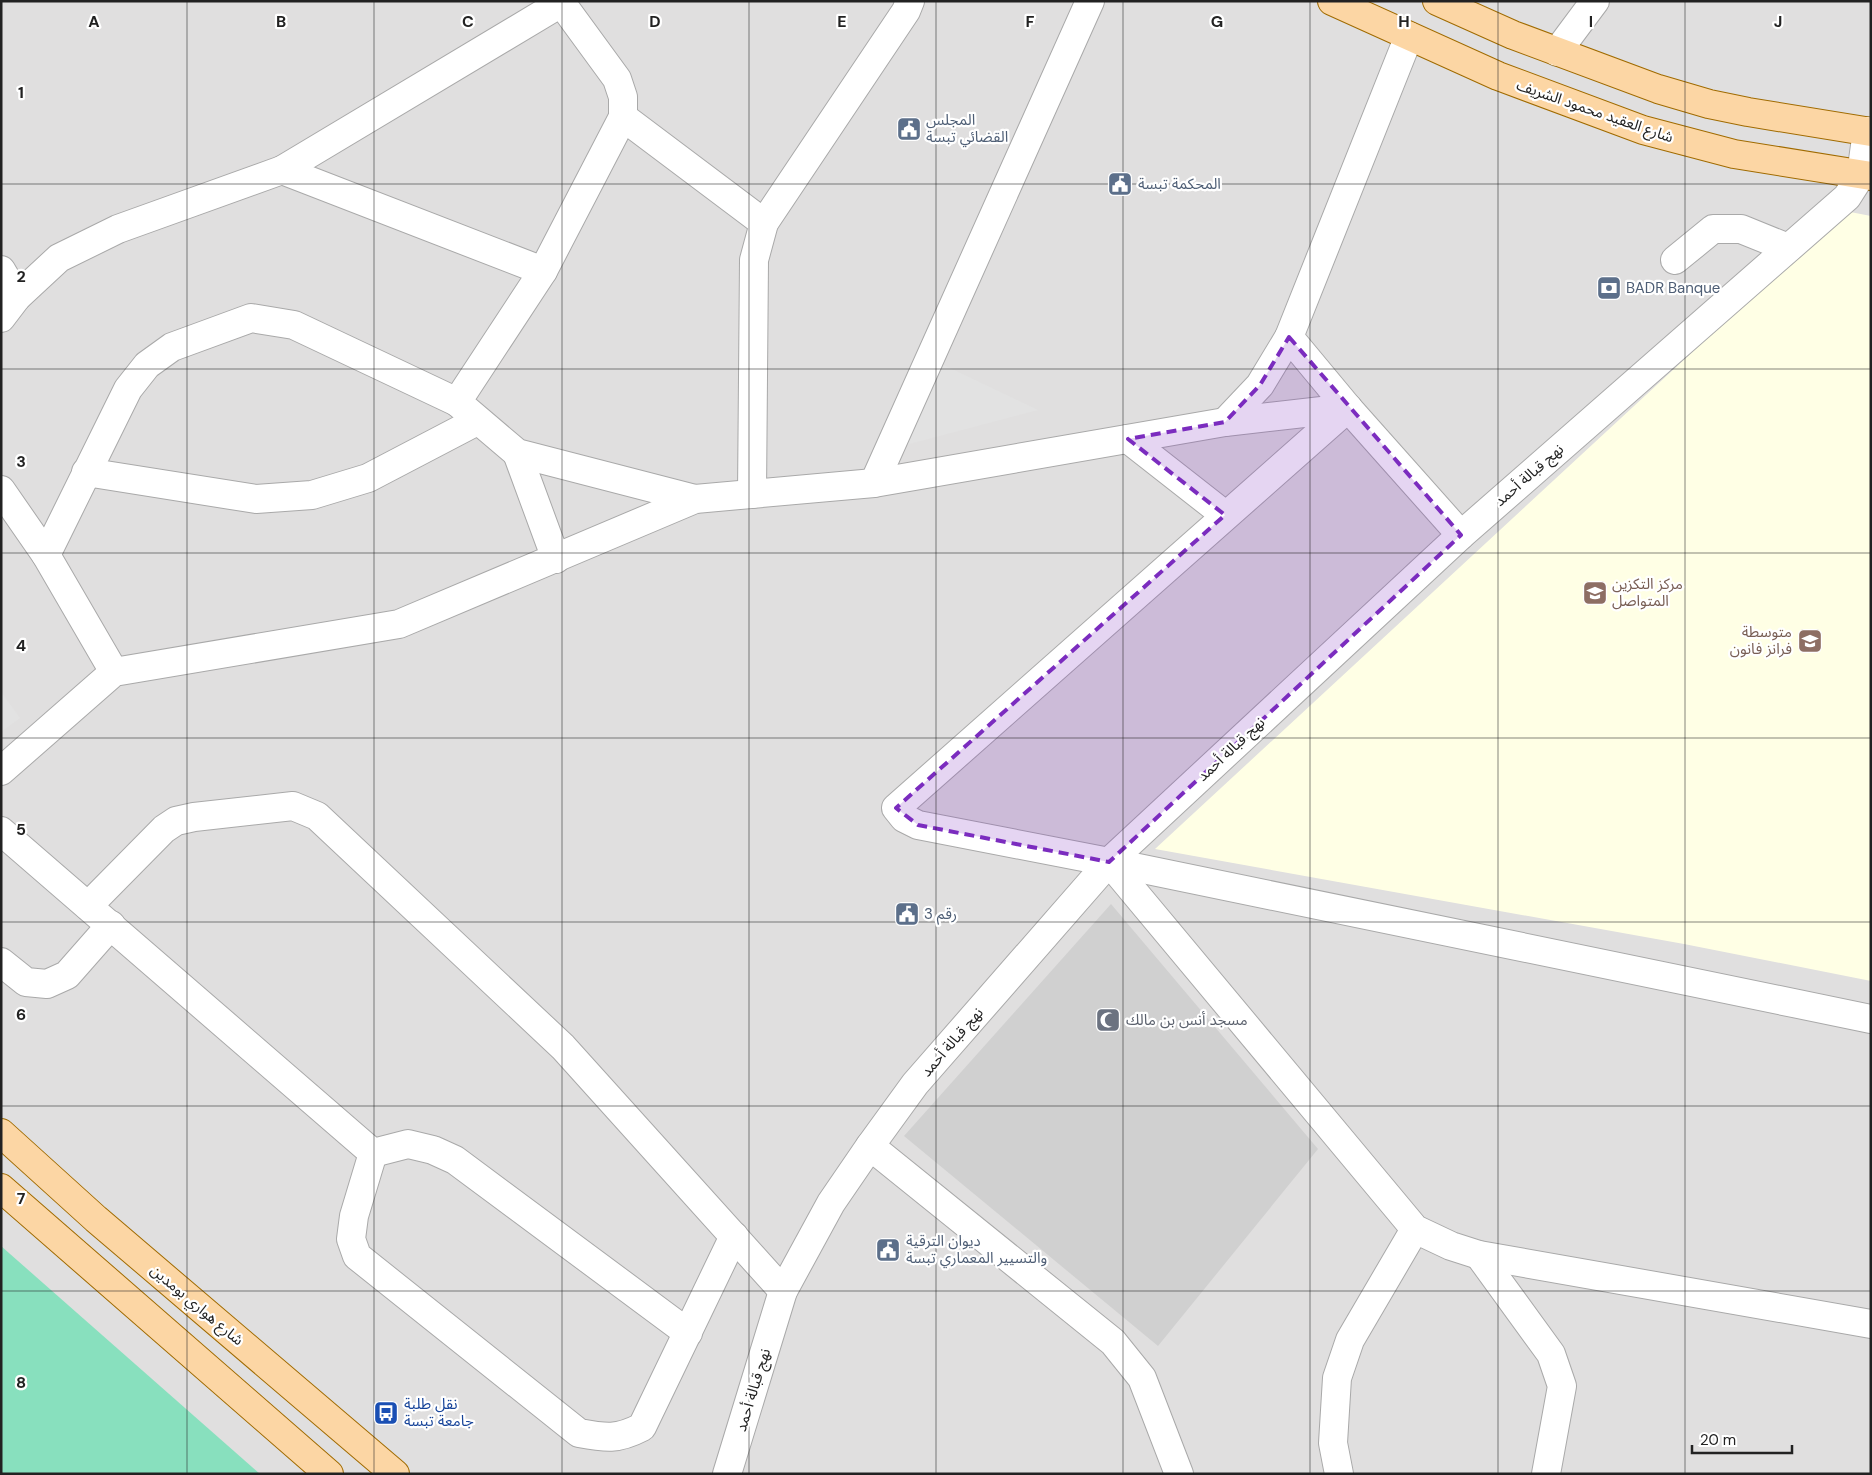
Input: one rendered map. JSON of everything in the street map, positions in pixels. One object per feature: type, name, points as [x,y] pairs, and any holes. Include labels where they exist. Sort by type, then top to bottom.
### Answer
[{"type":"main road","name":"شارع العقيد محمود الشريف","points":[[1332,1],[1498,76],[1643,130],[1734,154],[1866,176]]},
{"type":"main road","points":[[1438,1],[1513,35],[1658,89],[1709,104],[1748,112],[1869,132]]},
{"type":"main road","name":"شارع هواري بومدين","points":[[1,1133],[96,1219],[395,1474]]},
{"type":"main road","points":[[3,1193],[329,1474]]},
{"type":"street","points":[[752,494],[754,260],[764,222],[906,11],[910,1]]},
{"type":"street","points":[[874,483],[1090,1]]},
{"type":"street","points":[[1557,52],[1595,1]]},
{"type":"street","points":[[9,307],[59,258],[118,229],[282,170],[560,2],[617,79],[623,97],[623,117],[543,271],[456,402]]},
{"type":"street","points":[[1225,422],[1260,386],[1289,337],[1409,36]]},
{"type":"street","points":[[623,117],[764,222]]},
{"type":"street","name":"نهج قبالة أحمد","points":[[727,1474],[783,1291],[831,1203],[915,1084],[1109,862],[1461,534],[1847,197],[1866,176],[1869,132]]},
{"type":"street","points":[[282,170],[543,271]]},
{"type":"street","points":[[1676,260],[1713,229],[1741,229],[1788,248]]},
{"type":"street","points":[[1,270],[9,307]]},
{"type":"street","points":[[46,555],[128,389],[147,365],[172,347],[250,318],[294,325],[456,402],[518,453],[695,500]]},
{"type":"street","points":[[1289,337],[1348,408],[1461,534]]},
{"type":"street","points":[[1,771],[114,672],[399,624],[695,500],[874,483],[1225,422],[1348,408]]},
{"type":"street","points":[[1348,408],[896,808],[904,818],[918,825],[1109,862],[1871,1019]]},
{"type":"street","points":[[86,472],[256,499],[312,495],[368,478],[477,421]]},
{"type":"street","points":[[1128,439],[1225,515]]},
{"type":"street","points":[[518,453],[556,559]]},
{"type":"street","points":[[1,490],[46,555],[114,672]]},
{"type":"street","points":[[88,906],[164,829],[176,821],[194,817],[293,806],[312,813],[563,1046],[783,1291]]},
{"type":"street","points":[[1,831],[374,1153]]},
{"type":"street","points":[[1109,862],[1415,1229],[1451,1246],[1479,1255],[1871,1324]]},
{"type":"street","points":[[1,962],[26,982],[47,984],[67,975],[111,926]]},
{"type":"street","points":[[374,1153],[408,1144],[433,1150],[455,1160],[688,1333]]},
{"type":"street","points":[[870,1146],[1113,1342],[1142,1378],[1178,1474]]},
{"type":"street","points":[[374,1153],[354,1216],[351,1239],[357,1256],[579,1433],[605,1438],[627,1435],[642,1427],[734,1236]]},
{"type":"street","points":[[1338,1474],[1333,1443],[1337,1378],[1350,1340],[1415,1229]]},
{"type":"street","points":[[1479,1255],[1551,1354],[1562,1386],[1546,1474]]},
{"type":"highlighted area","points":[[1289,337],[1461,535],[1109,862],[918,825],[896,808],[1225,515],[1128,439],[1225,422],[1260,385]]},
{"type":"shaded area","points":[[1,1],[1871,1],[1871,1474],[1,1474]]},
{"type":"shaded area","name":"مركز التكزين المتواصل","points":[[1845,211],[1871,216],[1871,981],[1684,944],[1155,849]]},
{"type":"shaded area","points":[[933,360],[1038,410],[898,447]]},
{"type":"shaded area","points":[[1,692],[20,718],[1,732]]},
{"type":"shaded area","name":"مسجد أنس بن مالك","points":[[1111,904],[1318,1149],[1158,1346],[904,1136]]},
{"type":"green space","points":[[1,1246],[260,1474],[1,1474]]},
{"type":"place","name":"المجلس القضائي تبسة","points":[[909,129]]},
{"type":"place","name":"المحكمة تبسة","points":[[1120,184]]},
{"type":"place","name":"BADR Banque","points":[[1609,288]]},
{"type":"place","name":"مركز التكزين المتواصل","points":[[1595,593]]},
{"type":"place","name":"متوسطة فرانز فانون","points":[[1810,641]]},
{"type":"place","name":"رقم 3","points":[[907,914]]},
{"type":"place","name":"مسجد أنس بن مالك","points":[[1108,1020]]},
{"type":"place","name":"ديوان الترقية والتسيير المعماري تبسة","points":[[888,1250]]},
{"type":"place","name":"نقل طلبة جامعة تبسة","points":[[386,1413]]}]
